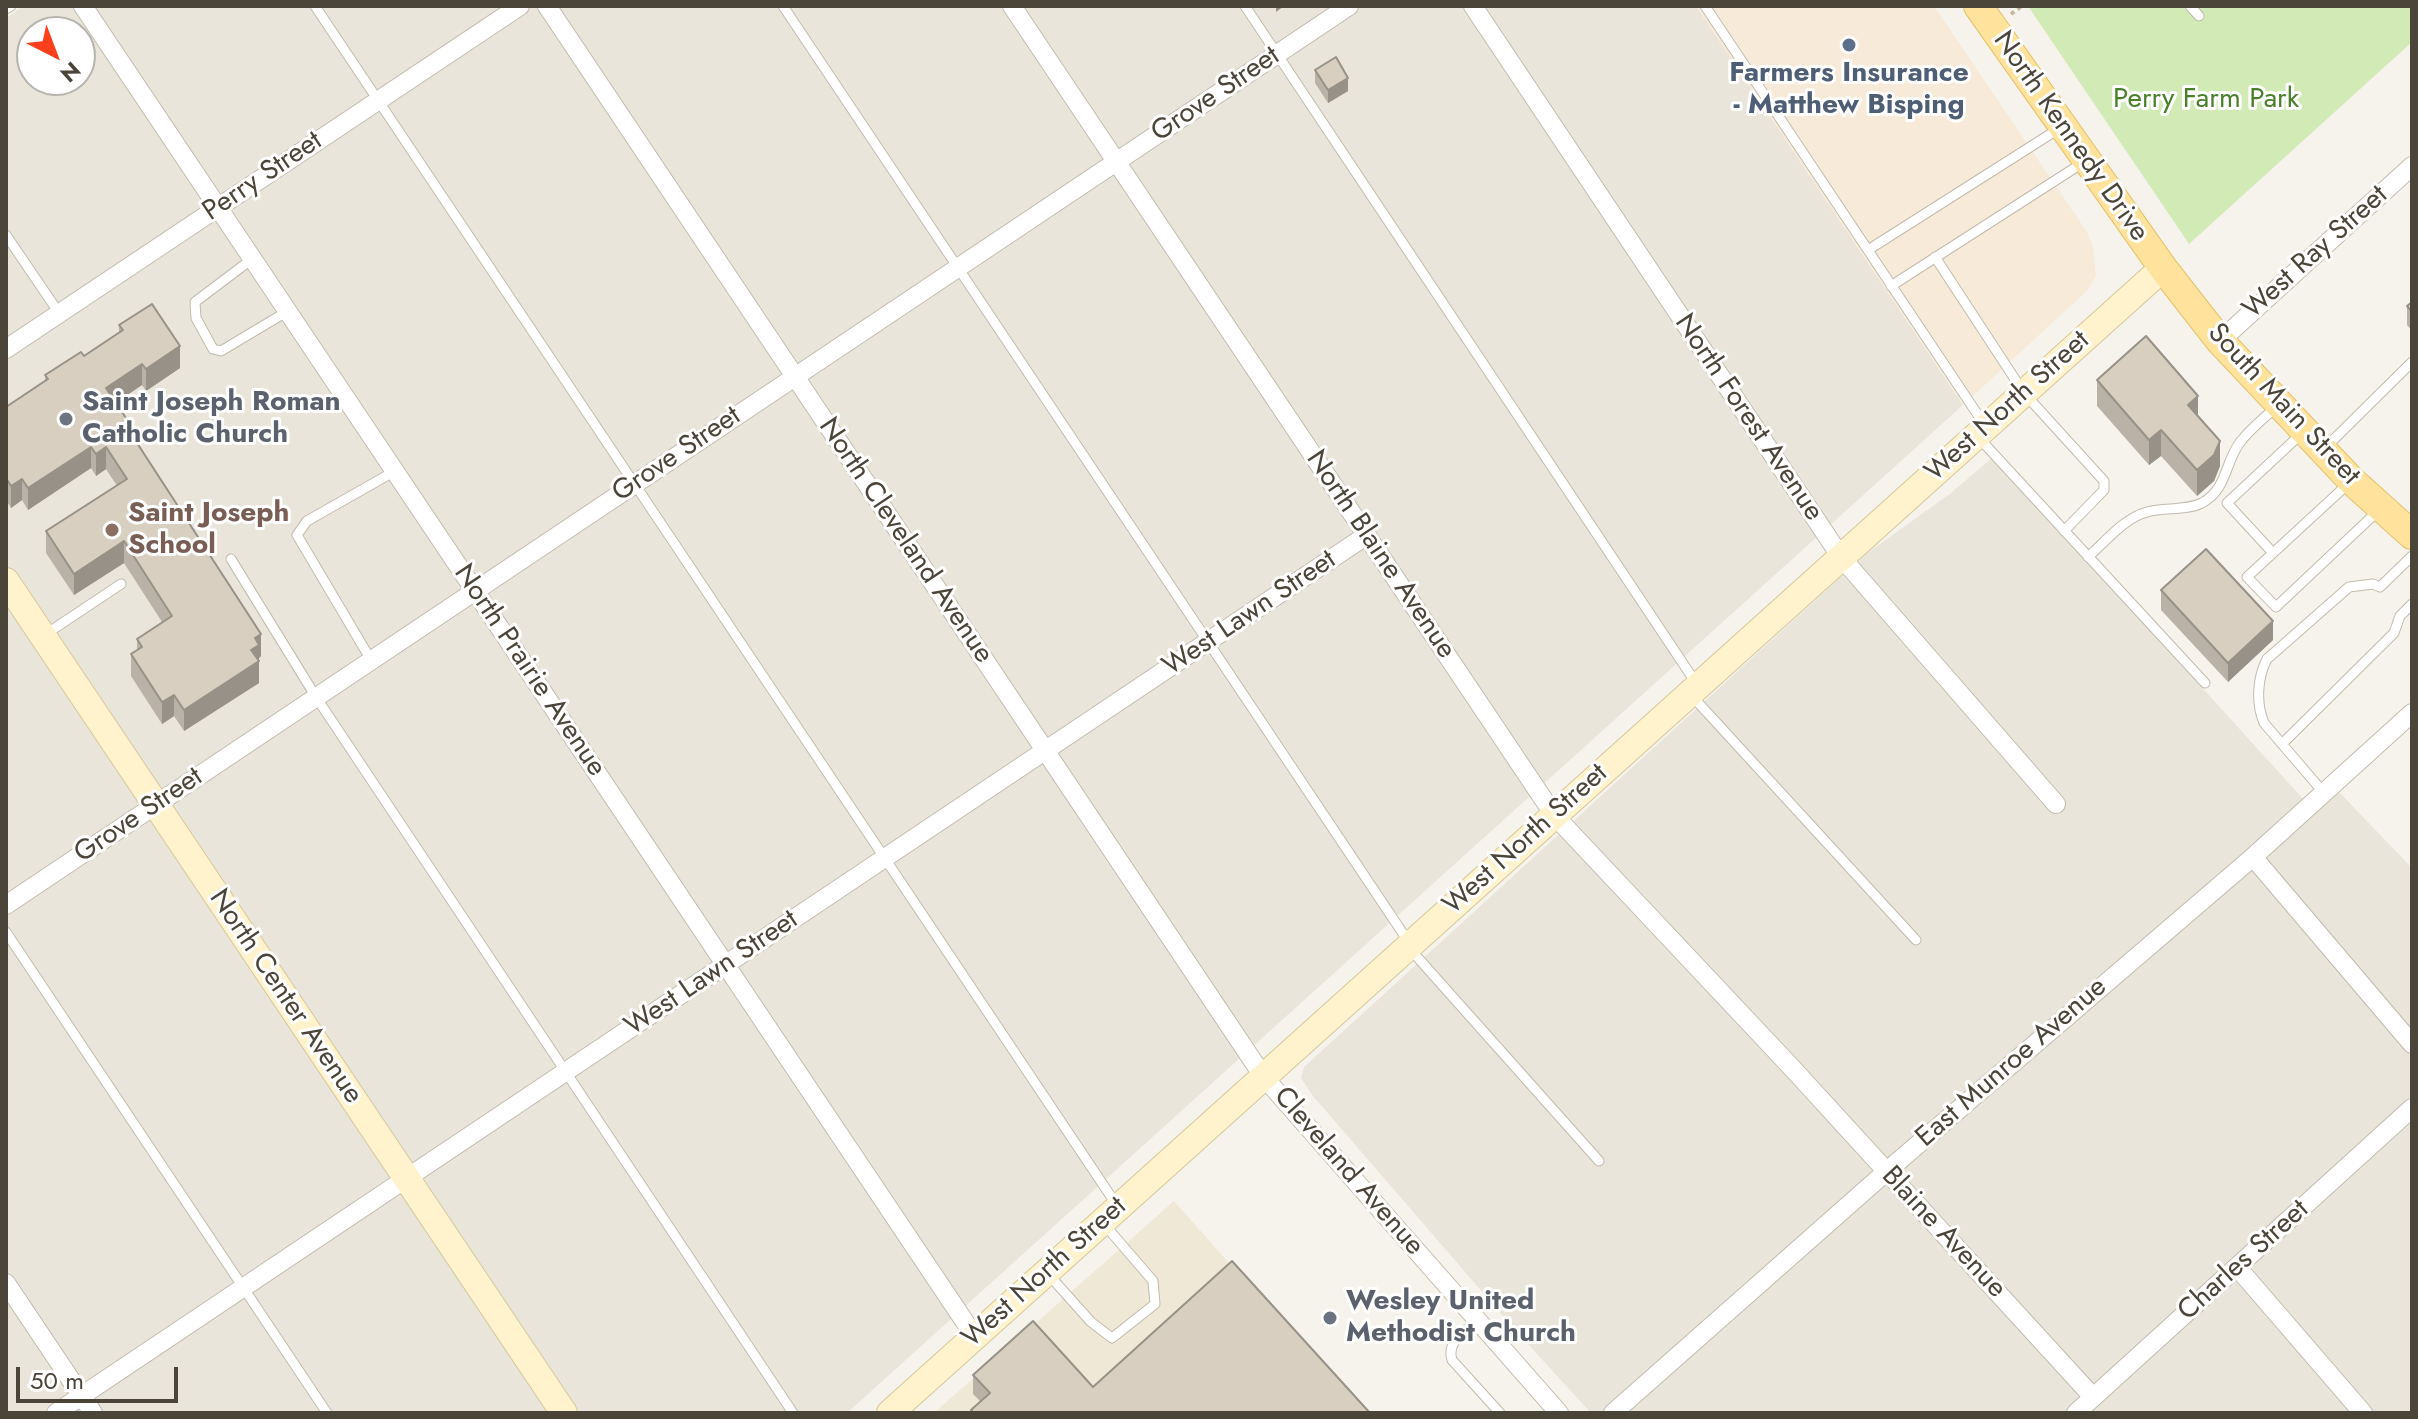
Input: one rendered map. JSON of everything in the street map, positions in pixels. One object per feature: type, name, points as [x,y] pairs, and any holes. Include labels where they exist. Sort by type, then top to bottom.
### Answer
[{"type":"main road","name":"North Kennedy Drive","points":[[1978,6],[2163,268]]},
{"type":"main road","name":"West North Street","points":[[900,1410],[1110,1214],[2163,268]]},
{"type":"main road","name":"South Main Street","points":[[2163,268],[2220,341],[2352,481],[2412,535]]},
{"type":"main road","name":"North Center Avenue","points":[[6,581],[564,1413]]},
{"type":"street","name":"North Prairie Avenue","points":[[83,6],[975,1337]]},
{"type":"street","name":"Perry Street","points":[[6,349],[520,6]]},
{"type":"street","name":"North Cleveland Avenue","points":[[547,6],[1263,1076]]},
{"type":"street","name":"North Blaine Avenue","points":[[1012,6],[1554,815],[1793,1069]]},
{"type":"street","name":"Grove Street","points":[[6,905],[1349,6]]},
{"type":"street","name":"North Forest Avenue","points":[[1473,6],[1841,557],[2056,804]]},
{"type":"street","name":"West Ray Street","points":[[2220,341],[2412,166]]},
{"type":"street","name":"West Lawn Street","points":[[56,1413],[1367,535]]},
{"type":"street","name":"East Munroe Avenue","points":[[1613,1413],[1887,1171],[2253,857],[2412,713]]},
{"type":"street","points":[[2253,857],[2412,1044]]},
{"type":"street","name":"Blaine Avenue","points":[[1793,1069],[2093,1397]]},
{"type":"street","name":"Cleveland Avenue","points":[[1263,1076],[1559,1413]]},
{"type":"street","name":"Charles Street","points":[[2076,1413],[2412,1108]]},
{"type":"street","points":[[2237,1267],[2363,1413]]},
{"type":"street","points":[[6,1283],[93,1413]]},
{"type":"lane","points":[[315,6],[885,859],[1153,1281],[1155,1304],[1112,1338],[1091,1322],[1046,1272]]},
{"type":"lane","points":[[783,6],[1408,945],[1599,1161]]},
{"type":"lane","points":[[1245,6],[1694,689],[1916,940]]},
{"type":"lane","points":[[1705,6],[1868,250],[1981,431],[2064,531],[2205,683]]},
{"type":"lane","points":[[2190,6],[2199,16]]},
{"type":"lane","points":[[1868,250],[2063,126]]},
{"type":"lane","points":[[1891,286],[2087,160]]},
{"type":"lane","points":[[6,235],[59,313]]},
{"type":"lane","points":[[1935,257],[2024,393],[2104,481],[2104,490],[2064,531]]},
{"type":"lane","points":[[252,259],[195,302],[196,318],[213,349],[221,351],[288,311]]},
{"type":"lane","points":[[2273,553],[2227,503],[2314,440],[2412,362]]},
{"type":"lane","points":[[2088,557],[2123,525],[2145,512],[2202,503],[2217,490],[2229,472],[2232,455],[2241,441],[2279,403]]},
{"type":"lane","points":[[371,660],[297,535],[307,521],[395,471]]},
{"type":"lane","points":[[2352,481],[2247,577],[2276,607],[2382,508]]},
{"type":"lane","points":[[2324,793],[2264,723],[2259,711],[2261,670],[2267,659],[2341,592],[2360,585],[2380,587],[2412,556]]},
{"type":"lane","points":[[231,559],[316,697],[793,1413]]},
{"type":"lane","points":[[43,636],[121,584]]},
{"type":"lane","points":[[2282,744],[2394,633],[2400,616],[2412,604]]},
{"type":"lane","points":[[6,932],[327,1413]]},
{"type":"lane","points":[[1478,1321],[1451,1343],[1449,1351],[1452,1360],[1500,1413]]},
{"type":"shaded area","points":[[24,6],[1696,6],[1963,405],[847,1413],[6,1413],[6,18]]},
{"type":"shaded area","points":[[1696,6],[1934,6],[2087,232],[2093,247],[2096,276],[2088,290],[1963,405]]},
{"type":"shaded area","points":[[1993,457],[2314,811],[2338,791],[2412,868],[2412,1413],[1591,1413],[1516,1331],[1313,1096],[1301,1078],[1304,1067],[1866,554],[1951,493]]},
{"type":"shaded area","points":[[1174,1201],[1362,1413],[934,1413]]},
{"type":"green space","name":"Perry Farm Park","points":[[2028,6],[2412,6],[2412,42],[2189,244]]},
{"type":"building","points":[[1336,57],[1348,78],[1328,90],[1315,70]]},
{"type":"building","points":[[152,304],[180,346],[146,369],[142,364],[106,388],[130,424],[126,426],[261,634],[255,638],[259,645],[251,650],[259,661],[184,710],[174,695],[162,702],[131,654],[142,647],[137,639],[172,616],[124,541],[74,574],[46,531],[127,479],[106,447],[96,454],[91,447],[28,488],[22,479],[11,486],[6,478],[6,407],[48,379],[45,375],[81,352],[84,356],[123,330],[119,325]]},
{"type":"building","points":[[2146,336],[2198,396],[2188,405],[2220,441],[2214,455],[2197,470],[2161,430],[2149,440],[2097,380]]},
{"type":"building","points":[[2206,549],[2273,621],[2228,663],[2161,590]]},
{"type":"building","points":[[1232,1261],[1370,1413],[974,1413],[971,1410],[990,1393],[973,1375],[1033,1321],[1093,1387]]},
{"type":"place","name":"Farmers Insurance - Matthew Bisping","points":[[1849,45]]},
{"type":"place","name":"Saint Joseph Roman Catholic Church","points":[[66,419]]},
{"type":"place","name":"Saint Joseph School","points":[[112,530]]},
{"type":"place","name":"Wesley United Methodist Church","points":[[1330,1318]]}]
